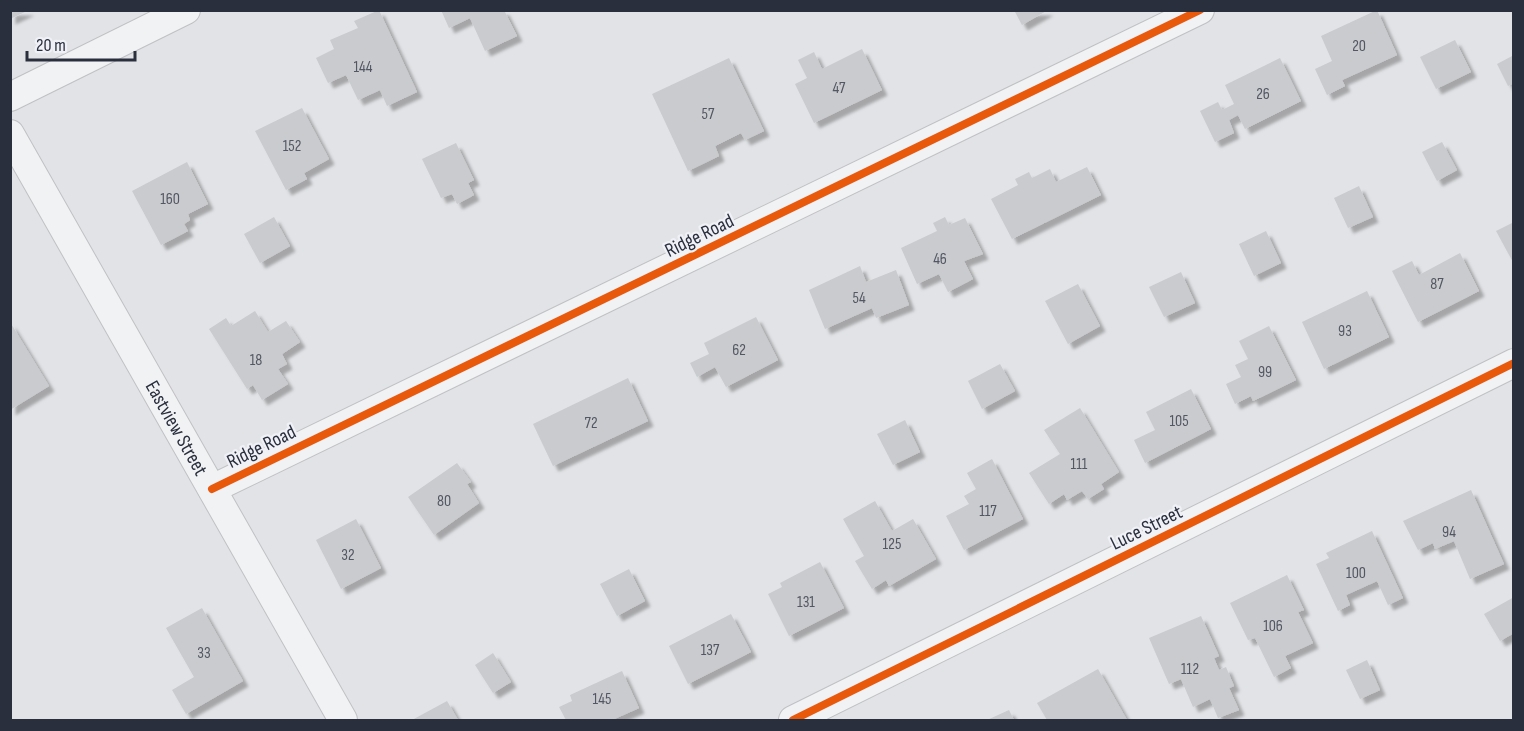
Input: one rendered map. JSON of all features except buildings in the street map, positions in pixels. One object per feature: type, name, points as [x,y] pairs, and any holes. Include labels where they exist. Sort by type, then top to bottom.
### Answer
[{"type":"street","points":[[10,97],[186,10]]},
{"type":"street","name":"Ridge Road","points":[[212,489],[1200,10]]},
{"type":"street","name":"Eastview Street","points":[[10,134],[343,720]]},
{"type":"street","name":"Luce Street","points":[[794,720],[1514,363]]},
{"type":"cycle path","points":[[212,489],[1200,10]]},
{"type":"cycle path","points":[[793,720],[1514,363]]}]
